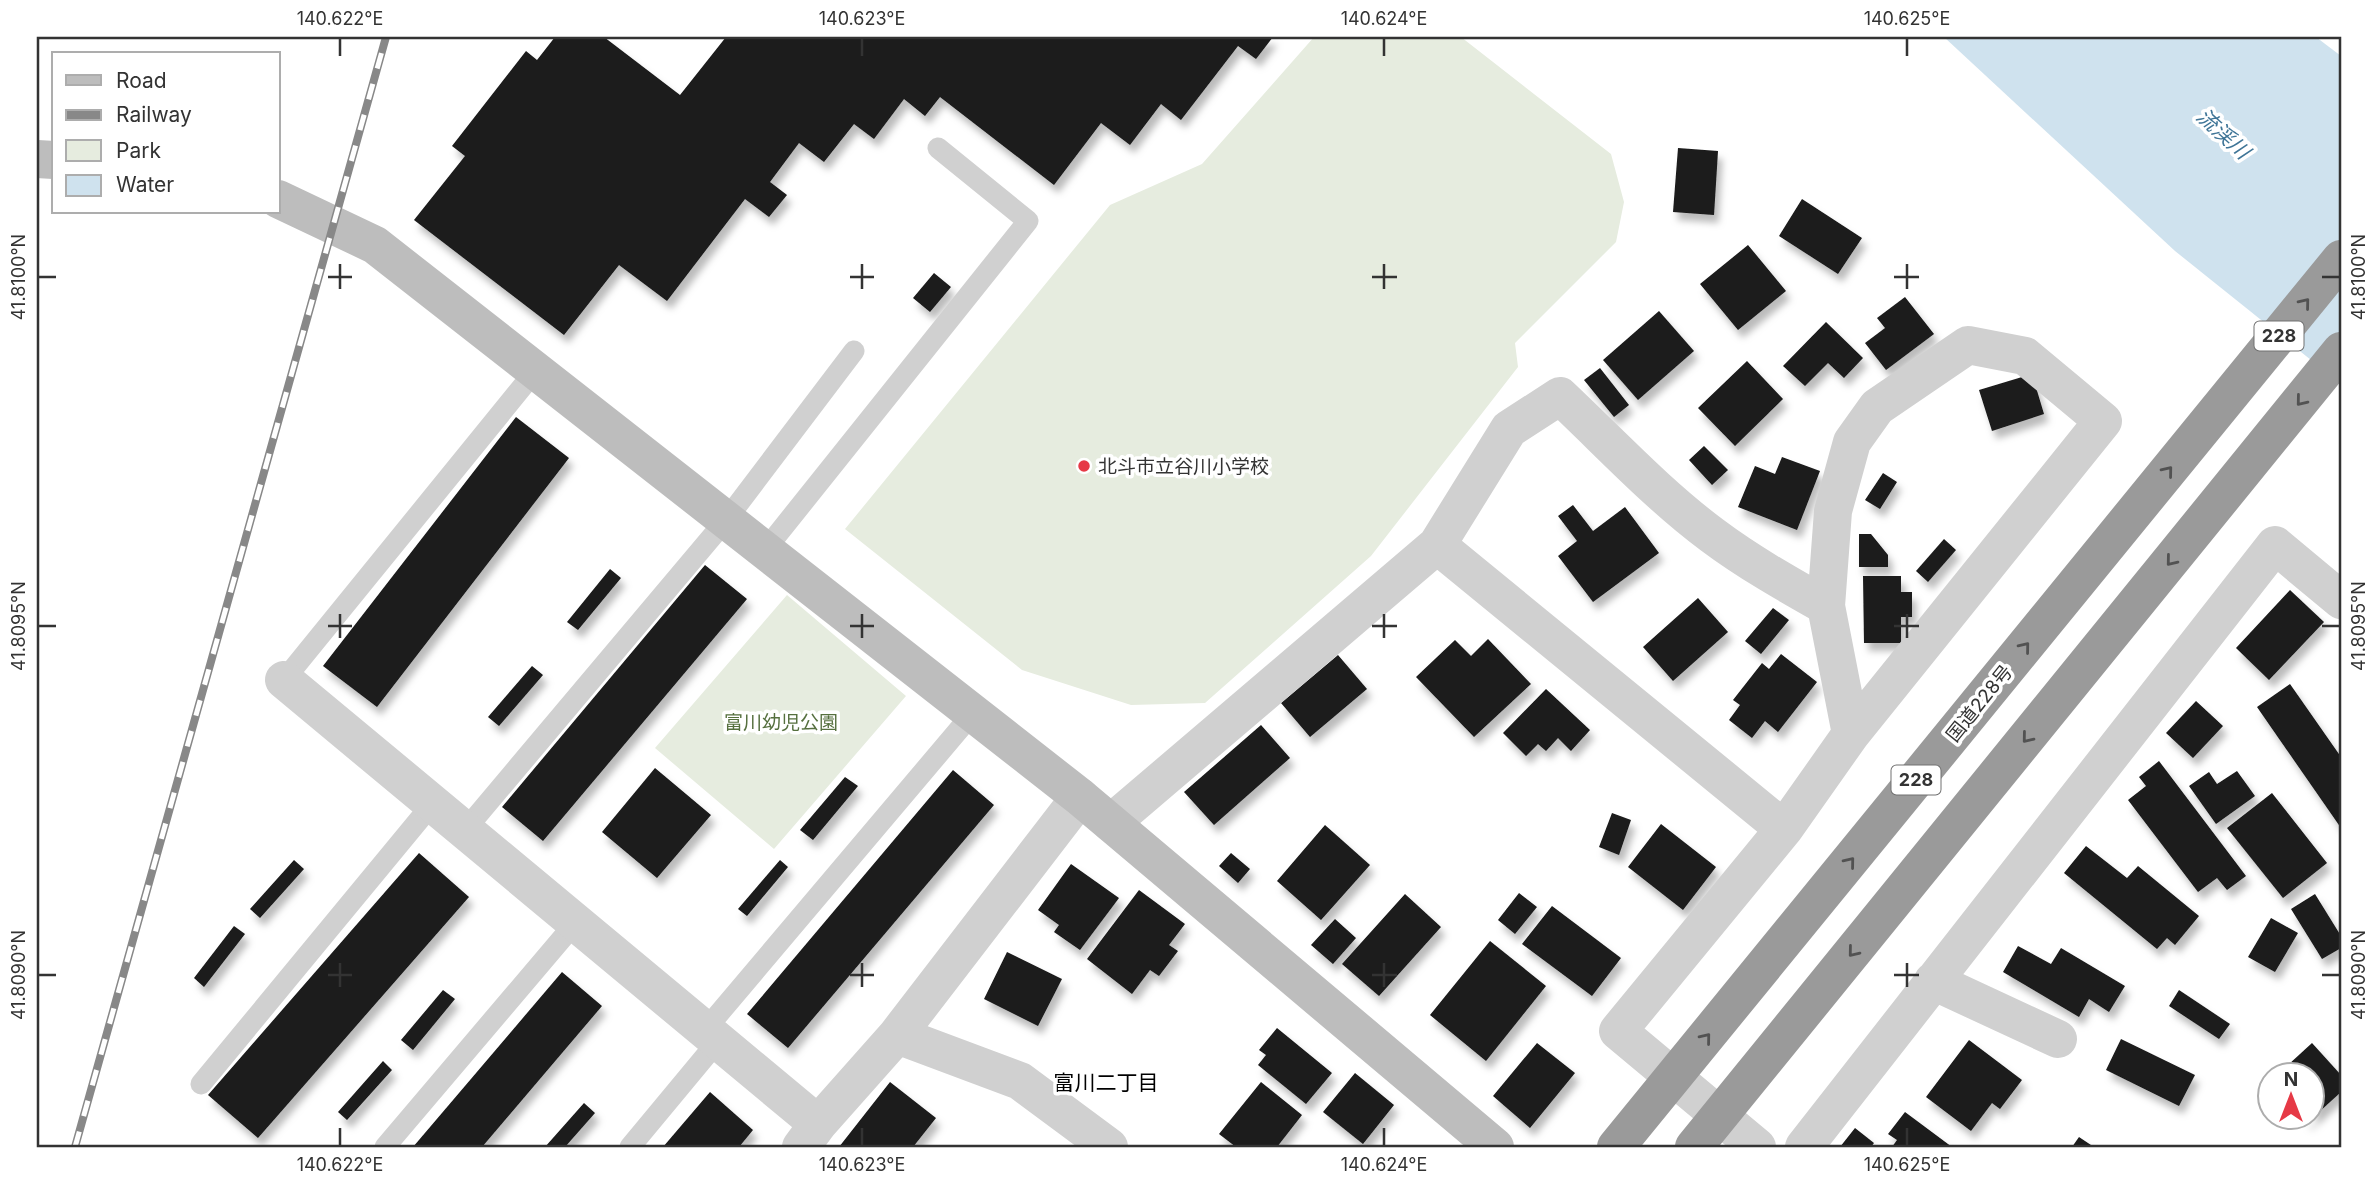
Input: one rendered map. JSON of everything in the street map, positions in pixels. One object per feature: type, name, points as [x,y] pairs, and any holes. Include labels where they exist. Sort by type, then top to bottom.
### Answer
[{"type":"highway","name":"国道228号","points":[[1616,1147],[2341,259]]},
{"type":"highway","points":[[1694,1147],[2341,351]]},
{"type":"street","points":[[280,200],[375,245],[536,370],[1080,797],[1495,1147]]},
{"type":"street","points":[[1757,1147],[1618,1031],[1784,829],[1851,734],[2103,421],[2025,356],[1968,345],[1877,407],[1852,442],[1833,511],[1826,606],[1851,734]]},
{"type":"street","points":[[1111,823],[1437,545],[1509,429],[1560,396],[1671,502],[1711,534],[1766,573],[1826,606]]},
{"type":"street","points":[[1437,545],[1784,829]]},
{"type":"street","points":[[1804,1147],[2276,545],[2341,600]]},
{"type":"street","points":[[284,680],[712,1036],[809,1136],[897,1035],[1080,797]]},
{"type":"street","points":[[1933,981],[2058,1039]]},
{"type":"street","points":[[897,1035],[1020,1081],[1110,1147]]},
{"type":"lane","points":[[765,550],[1028,221],[938,148]]},
{"type":"lane","points":[[465,830],[726,520],[854,351]]},
{"type":"lane","points":[[284,680],[536,370]]},
{"type":"lane","points":[[630,1147],[712,1036],[973,713]]},
{"type":"lane","points":[[201,1084],[433,803]]},
{"type":"lane","points":[[385,1147],[576,922]]},
{"type":"green space","points":[[1314,37],[1461,37],[1611,154],[1624,202],[1616,242],[1515,343],[1518,367],[1371,556],[1205,703],[1131,705],[1022,670],[845,529],[1110,205],[1202,164]]},
{"type":"green space","name":"富川幼児公園","points":[[787,595],[906,696],[774,849],[655,748]]},
{"type":"water","name":"流渓川","points":[[1944,37],[2316,37],[2341,56],[2341,384],[2175,251]]},
{"type":"building","points":[[555,37],[604,37],[680,95],[726,37],[1273,37],[1256,59],[1238,46],[1181,120],[1161,104],[1130,145],[1101,123],[1054,185],[940,97],[925,116],[904,99],[874,139],[854,124],[824,162],[799,143],[770,182],[787,195],[769,217],[745,199],[667,301],[619,265],[564,335],[414,220],[465,156],[452,146],[526,51],[537,60]]},
{"type":"building","points":[[1678,148],[1718,151],[1714,215],[1673,212]]},
{"type":"building","points":[[1802,199],[1862,238],[1838,274],[1779,236]]},
{"type":"building","points":[[1748,245],[1786,291],[1738,330],[1700,284]]},
{"type":"building","points":[[934,273],[951,287],[930,312],[913,298]]},
{"type":"building","points":[[1905,297],[1934,334],[1886,370],[1865,343],[1885,328],[1877,318]]},
{"type":"building","points":[[1659,311],[1694,351],[1638,400],[1603,360]]},
{"type":"building","points":[[1826,322],[1863,358],[1844,378],[1828,363],[1805,386],[1783,366]]},
{"type":"building","points":[[1747,361],[1783,399],[1735,446],[1698,408]]},
{"type":"building","points":[[1600,368],[1629,405],[1614,417],[1584,380]]},
{"type":"building","points":[[2032,374],[2044,414],[1992,431],[1979,390]]},
{"type":"building","points":[[516,417],[569,458],[377,707],[323,666]]},
{"type":"building","points":[[1704,446],[1728,470],[1712,485],[1689,460]]},
{"type":"building","points":[[1782,457],[1820,471],[1797,530],[1738,507],[1755,466],[1775,474]]},
{"type":"building","points":[[1883,473],[1897,482],[1880,509],[1865,500]]},
{"type":"building","points":[[1573,505],[1593,531],[1625,507],[1659,553],[1593,602],[1558,556],[1577,541],[1558,516]]},
{"type":"building","points":[[1859,534],[1871,534],[1888,555],[1888,567],[1859,567]]},
{"type":"building","points":[[1944,539],[1956,550],[1928,582],[1916,571]]},
{"type":"building","points":[[705,565],[747,599],[543,841],[502,807]]},
{"type":"building","points":[[610,569],[621,578],[578,630],[567,622]]},
{"type":"building","points":[[1863,576],[1901,576],[1901,592],[1912,592],[1912,617],[1901,617],[1901,643],[1864,643]]},
{"type":"building","points":[[2290,590],[2324,622],[2269,680],[2236,648]]},
{"type":"building","points":[[1698,598],[1728,632],[1673,681],[1643,647]]},
{"type":"building","points":[[1773,608],[1789,620],[1761,654],[1745,641]]},
{"type":"building","points":[[1488,639],[1531,684],[1474,737],[1416,677],[1455,640],[1471,656]]},
{"type":"building","points":[[1781,654],[1817,682],[1778,732],[1765,721],[1752,738],[1729,720],[1740,705],[1733,700],[1762,663],[1769,669]]},
{"type":"building","points":[[1338,655],[1367,689],[1310,737],[1281,703]]},
{"type":"building","points":[[532,666],[543,675],[499,726],[488,717]]},
{"type":"building","points":[[2290,684],[2341,757],[2341,828],[2257,707]]},
{"type":"building","points":[[1546,689],[1590,730],[1571,751],[1558,738],[1546,751],[1538,744],[1526,756],[1503,733]]},
{"type":"building","points":[[2196,701],[2223,726],[2193,758],[2166,733]]},
{"type":"building","points":[[1261,725],[1290,758],[1214,825],[1184,792]]},
{"type":"building","points":[[2159,761],[2246,876],[2227,890],[2217,878],[2198,892],[2128,800],[2146,786],[2139,777]]},
{"type":"building","points":[[655,768],[711,815],[657,878],[602,832]]},
{"type":"building","points":[[953,770],[994,805],[788,1048],[747,1014]]},
{"type":"building","points":[[2237,771],[2255,796],[2216,824],[2189,786],[2209,772],[2217,784]]},
{"type":"building","points":[[845,777],[858,786],[813,840],[800,830]]},
{"type":"building","points":[[2272,793],[2327,863],[2283,898],[2227,828]]},
{"type":"building","points":[[1612,813],[1631,820],[1619,855],[1599,847]]},
{"type":"building","points":[[1661,824],[1716,867],[1683,910],[1628,867]]},
{"type":"building","points":[[1325,825],[1370,865],[1321,920],[1277,881]]},
{"type":"building","points":[[2086,846],[2127,878],[2138,866],[2199,916],[2175,945],[2167,938],[2157,949],[2064,873]]},
{"type":"building","points":[[419,853],[469,897],[258,1138],[208,1095]]},
{"type":"building","points":[[1231,853],[1250,869],[1238,883],[1219,866]]},
{"type":"building","points":[[294,860],[304,869],[260,918],[250,909]]},
{"type":"building","points":[[780,860],[788,867],[747,916],[738,909]]},
{"type":"building","points":[[1071,864],[1119,898],[1080,950],[1054,932],[1059,925],[1038,910]]},
{"type":"building","points":[[1139,890],[1185,924],[1169,945],[1178,951],[1159,976],[1150,970],[1132,994],[1087,959]]},
{"type":"building","points":[[1519,893],[1537,907],[1515,934],[1498,920]]},
{"type":"building","points":[[1405,894],[1441,927],[1379,996],[1342,964]]},
{"type":"building","points":[[2315,894],[2341,936],[2341,948],[2322,959],[2291,909]]},
{"type":"building","points":[[1552,906],[1621,958],[1592,996],[1522,944]]},
{"type":"building","points":[[2271,918],[2298,933],[2275,972],[2248,957]]},
{"type":"building","points":[[1335,919],[1356,938],[1333,964],[1311,945]]},
{"type":"building","points":[[234,926],[245,934],[204,987],[194,978]]},
{"type":"building","points":[[1490,941],[1546,986],[1486,1061],[1430,1015]]},
{"type":"building","points":[[2018,946],[2051,964],[2061,948],[2125,986],[2109,1012],[2089,999],[2079,1017],[2003,972]]},
{"type":"building","points":[[1007,952],[1062,979],[1038,1026],[984,999]]},
{"type":"building","points":[[562,972],[602,1006],[482,1147],[413,1147]]},
{"type":"building","points":[[443,990],[455,999],[413,1050],[401,1040]]},
{"type":"building","points":[[2179,990],[2230,1024],[2219,1039],[2169,1006]]},
{"type":"building","points":[[1277,1028],[1332,1073],[1306,1104],[1258,1065],[1266,1055],[1259,1050]]},
{"type":"building","points":[[2121,1039],[2195,1075],[2179,1106],[2106,1070]]},
{"type":"building","points":[[1969,1040],[2022,1080],[2000,1109],[1992,1103],[1971,1131],[1926,1097]]},
{"type":"building","points":[[1537,1043],[1575,1073],[1530,1128],[1493,1096]]},
{"type":"building","points":[[2312,1043],[2341,1075],[2341,1092],[2326,1106],[2326,1062],[2291,1062]]},
{"type":"building","points":[[383,1061],[392,1070],[347,1120],[338,1112]]},
{"type":"building","points":[[1355,1073],[1394,1105],[1363,1144],[1323,1112]]},
{"type":"building","points":[[890,1082],[936,1118],[913,1147],[839,1147]]},
{"type":"building","points":[[1261,1082],[1302,1115],[1277,1147],[1236,1147],[1219,1134]]},
{"type":"building","points":[[710,1092],[753,1130],[739,1147],[663,1147]]},
{"type":"building","points":[[584,1103],[595,1113],[565,1147],[545,1147]]},
{"type":"building","points":[[1905,1112],[1952,1147],[1892,1147],[1897,1140],[1888,1134]]},
{"type":"building","points":[[1855,1128],[1874,1143],[1871,1147],[1840,1147]]},
{"type":"building","points":[[2079,1137],[2094,1147],[2072,1147]]},
{"type":"railway","points":[[75,1147],[386,37]]},
{"type":"place","name":"北斗市立谷川小学校","points":[[1084,466]]},
{"type":"district","name":"富川二丁目","points":[[1106,1083]]}]
